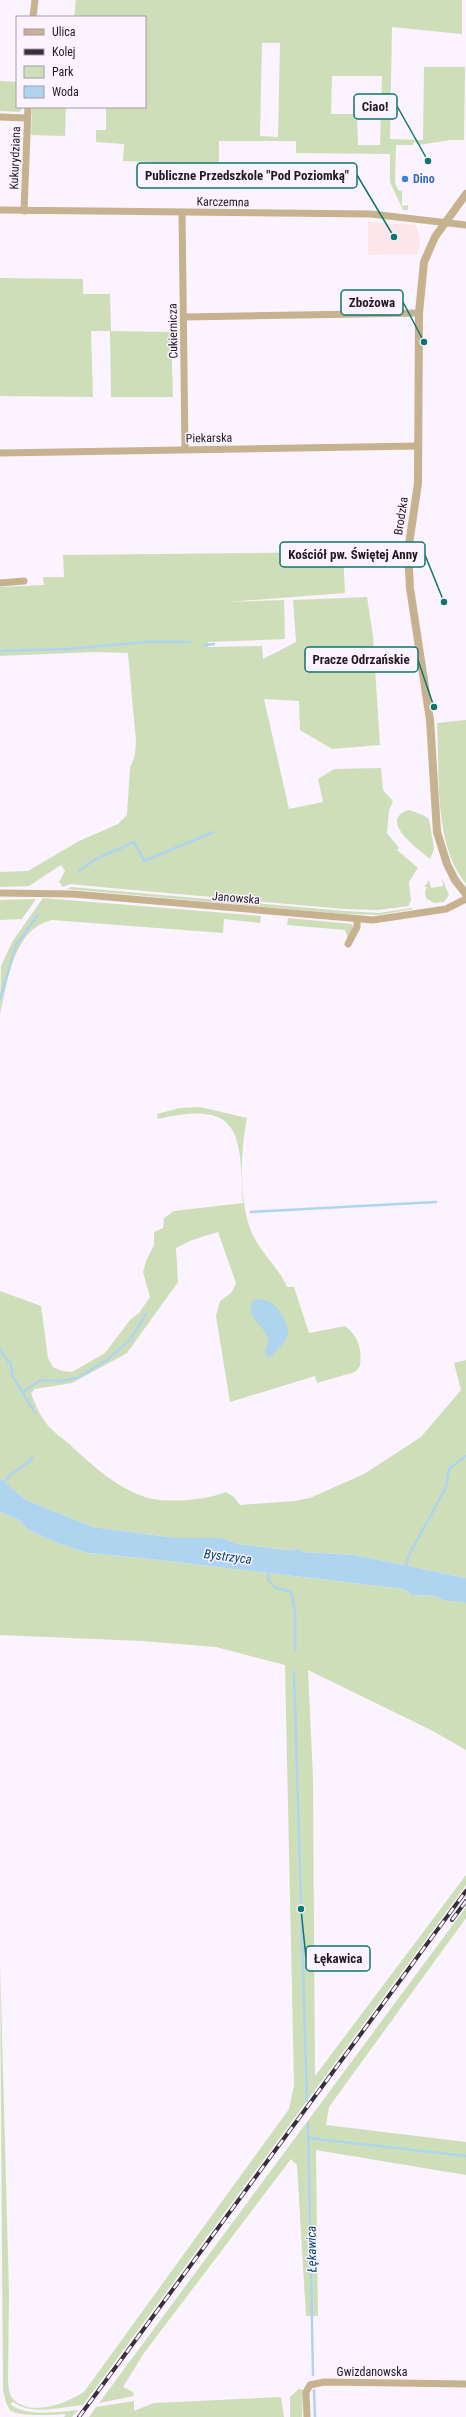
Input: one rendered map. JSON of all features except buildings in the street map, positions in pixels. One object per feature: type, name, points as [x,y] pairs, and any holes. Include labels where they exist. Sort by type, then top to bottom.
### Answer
[{"type":"street","points":[[33,16],[35,0]]},
{"type":"street","name":"Kukurydziana","points":[[24,211],[28,108]]},
{"type":"street","points":[[0,117],[27,118]]},
{"type":"street","name":"Brodzka","points":[[466,194],[431,243],[424,262],[419,313],[416,503],[408,551],[410,588],[430,720],[437,832],[447,864],[466,894]]},
{"type":"street","name":"Karczemna","points":[[0,210],[371,214],[466,225]]},
{"type":"street","name":"Cukiernicza","points":[[182,212],[185,450]]},
{"type":"street","points":[[184,317],[419,313]]},
{"type":"street","name":"Piekarska","points":[[0,453],[418,446]]},
{"type":"street","points":[[0,582],[24,581]]},
{"type":"street","name":"Janowska","points":[[0,893],[73,894],[357,919],[397,917],[446,909],[466,899]]},
{"type":"street","points":[[348,944],[357,927],[357,919]]},
{"type":"street","name":"Gwizdanowska","points":[[307,2417],[306,2392],[310,2385],[324,2382],[466,2384]]},
{"type":"shaded area","points":[[368,222],[416,225],[420,239],[418,254],[368,255]]},
{"type":"green space","points":[[76,0],[462,0],[462,34],[392,27],[390,139],[423,140],[424,67],[465,67],[464,140],[450,140],[419,145],[418,142],[414,142],[413,145],[396,145],[395,183],[398,190],[402,191],[402,206],[408,205],[408,210],[403,210],[390,182],[390,154],[296,153],[296,141],[219,141],[219,164],[123,161],[124,144],[96,142],[96,130],[106,130],[106,108],[146,108],[146,16],[74,16]],"holes":[[[262,43],[280,43],[278,137],[260,136]],[[332,76],[382,76],[380,145],[358,145],[357,114],[331,114]]]},
{"type":"green space","points":[[0,81],[16,82],[16,108],[22,108],[20,112],[0,111]]},
{"type":"green space","points":[[32,108],[66,108],[65,136],[31,135]]},
{"type":"green space","points":[[0,278],[83,279],[83,294],[110,294],[111,331],[171,332],[173,397],[111,397],[110,331],[91,331],[93,397],[0,396]]},
{"type":"green space","points":[[343,552],[345,593],[227,602],[284,600],[285,639],[208,642],[208,647],[262,646],[263,659],[296,642],[293,600],[367,597],[373,636],[380,745],[332,749],[300,730],[299,701],[264,699],[289,809],[323,802],[318,779],[334,769],[381,768],[383,790],[393,801],[389,811],[387,833],[399,848],[397,850],[418,868],[409,882],[411,901],[408,906],[378,910],[344,909],[70,884],[63,887],[59,882],[65,871],[61,865],[29,886],[0,887],[0,872],[28,871],[79,841],[118,824],[127,815],[130,768],[135,755],[136,741],[128,653],[93,652],[0,656],[0,587],[44,585],[43,577],[64,577],[63,555]]},
{"type":"green space","points":[[466,720],[466,884],[455,868],[443,829],[440,807],[437,723]]},
{"type":"green space","points":[[409,810],[429,819],[434,849],[430,859],[403,835],[399,828],[397,821],[400,815]]},
{"type":"green space","points":[[442,878],[449,895],[444,902],[434,903],[426,898],[425,892],[427,887],[424,887],[429,880],[431,888],[443,886]]},
{"type":"green space","points":[[71,887],[345,911],[379,913],[411,908],[413,909],[379,915],[344,914],[67,889]]},
{"type":"green space","points":[[43,898],[261,916],[260,923],[224,919],[223,933],[52,920],[39,925],[29,934],[21,945],[14,958],[0,1015],[1,966],[12,942]]},
{"type":"green space","points":[[36,899],[22,919],[0,920],[0,900]]},
{"type":"green space","points":[[288,918],[352,924],[354,930],[348,938],[345,930],[287,925]]},
{"type":"green space","points":[[200,1107],[247,1118],[243,1148],[242,1179],[237,1141],[231,1128],[221,1119],[206,1114],[186,1114],[158,1119],[157,1114],[180,1108]]},
{"type":"green space","points":[[242,1186],[243,1198],[250,1229],[260,1247],[281,1275],[287,1287],[294,1287],[309,1333],[345,1326],[354,1334],[360,1349],[360,1366],[355,1372],[317,1383],[315,1376],[230,1402],[216,1316],[220,1301],[232,1292],[236,1283],[218,1232],[192,1240],[176,1248],[178,1282],[127,1353],[72,1383],[35,1389],[31,1393],[41,1416],[48,1426],[104,1474],[134,1493],[145,1497],[174,1501],[197,1499],[226,1492],[234,1497],[240,1505],[294,1501],[310,1498],[364,1474],[421,1437],[461,1390],[454,1363],[466,1360],[466,1578],[355,1555],[303,1552],[299,1549],[284,1550],[238,1544],[222,1538],[176,1538],[93,1527],[26,1500],[0,1478],[0,1291],[41,1306],[48,1358],[53,1367],[62,1371],[72,1372],[105,1353],[130,1320],[139,1313],[150,1297],[143,1272],[146,1261],[154,1245],[154,1232],[163,1228],[164,1218],[174,1211],[243,1203]]},
{"type":"green space","points":[[0,1512],[19,1520],[29,1530],[60,1544],[88,1553],[404,1589],[412,1595],[436,1596],[443,1600],[466,1603],[466,1750],[433,1731],[308,1670],[313,1779],[315,2076],[466,1875],[466,1885],[83,2405],[38,2410],[29,2409],[13,2402],[10,2404],[24,2411],[42,2413],[78,2410],[72,2417],[64,2417],[66,2414],[36,2415],[14,2412],[10,2410],[7,2405],[3,2389],[0,1960],[9,2293],[8,2380],[10,2393],[14,2400],[21,2405],[40,2408],[59,2404],[84,2392],[289,2109],[294,2085],[285,1665],[216,1647],[142,1641],[0,1635]]},
{"type":"green space","points":[[466,1907],[466,1918],[329,2107],[326,2125],[466,2142],[466,2175],[316,2150],[318,2316],[306,2316],[297,2165],[291,2159],[144,2353],[123,2387],[133,2392],[134,2396],[99,2403]]},
{"type":"green space","points":[[299,2389],[303,2390],[302,2417],[290,2417],[290,2397]]},
{"type":"green space","points":[[281,2397],[284,2417],[89,2417],[96,2407],[134,2401],[134,2411],[154,2403]]},
{"type":"water","points":[[258,1299],[270,1302],[279,1310],[285,1320],[289,1332],[283,1344],[269,1358],[265,1354],[268,1343],[266,1333],[256,1322],[252,1314],[252,1301]]},
{"type":"water","name":"Bystrzyca","points":[[0,1478],[26,1500],[93,1527],[176,1538],[222,1538],[238,1544],[284,1550],[299,1549],[303,1552],[355,1555],[466,1578],[466,1603],[443,1600],[436,1596],[412,1595],[404,1589],[88,1553],[60,1544],[29,1530],[19,1520],[0,1512]]},
{"type":"waterway","points":[[0,651],[66,649],[147,642],[190,642]]},
{"type":"waterway","points":[[205,645],[214,644]]},
{"type":"waterway","points":[[79,871],[94,860],[134,842],[144,861],[214,832]]},
{"type":"waterway","points":[[0,999],[16,945],[38,915]]},
{"type":"waterway","points":[[251,1212],[436,1202]]},
{"type":"waterway","points":[[23,1392],[41,1380],[61,1381],[77,1378],[107,1360],[130,1340],[146,1314]]},
{"type":"waterway","points":[[0,1350],[11,1365],[12,1375],[35,1413]]},
{"type":"waterway","points":[[406,1569],[408,1557],[446,1487],[449,1469],[466,1456]]},
{"type":"waterway","points":[[0,1487],[10,1475],[30,1461],[32,1457]]},
{"type":"waterway","name":"Łękawica","points":[[269,1569],[268,1579],[274,1587],[291,1592],[295,1612],[295,1650]]},
{"type":"waterway","name":"Łękawica","points":[[294,1672],[307,2101]]},
{"type":"waterway","name":"Łękawica","points":[[308,2123],[313,2375]]},
{"type":"waterway","points":[[308,2138],[466,2156]]},
{"type":"waterway","name":"Łękawica","points":[[314,2390],[315,2417]]},
{"type":"railway","points":[[79,2417],[466,1891]]},
{"type":"railway","points":[[452,1920],[466,1901]]},
{"type":"place","name":"Ciao!","points":[[428,161]]},
{"type":"place","name":"Dino","points":[[405,179]]},
{"type":"place","name":"Publiczne Przedszkole \"Pod Poziomką\"","points":[[394,237]]},
{"type":"place","name":"Zbożowa","points":[[424,342]]},
{"type":"place","name":"Kościół pw. Świętej Anny","points":[[444,602]]},
{"type":"place","name":"Pracze Odrzańskie","points":[[434,707]]},
{"type":"place","name":"Łękawica","points":[[301,1909]]}]
